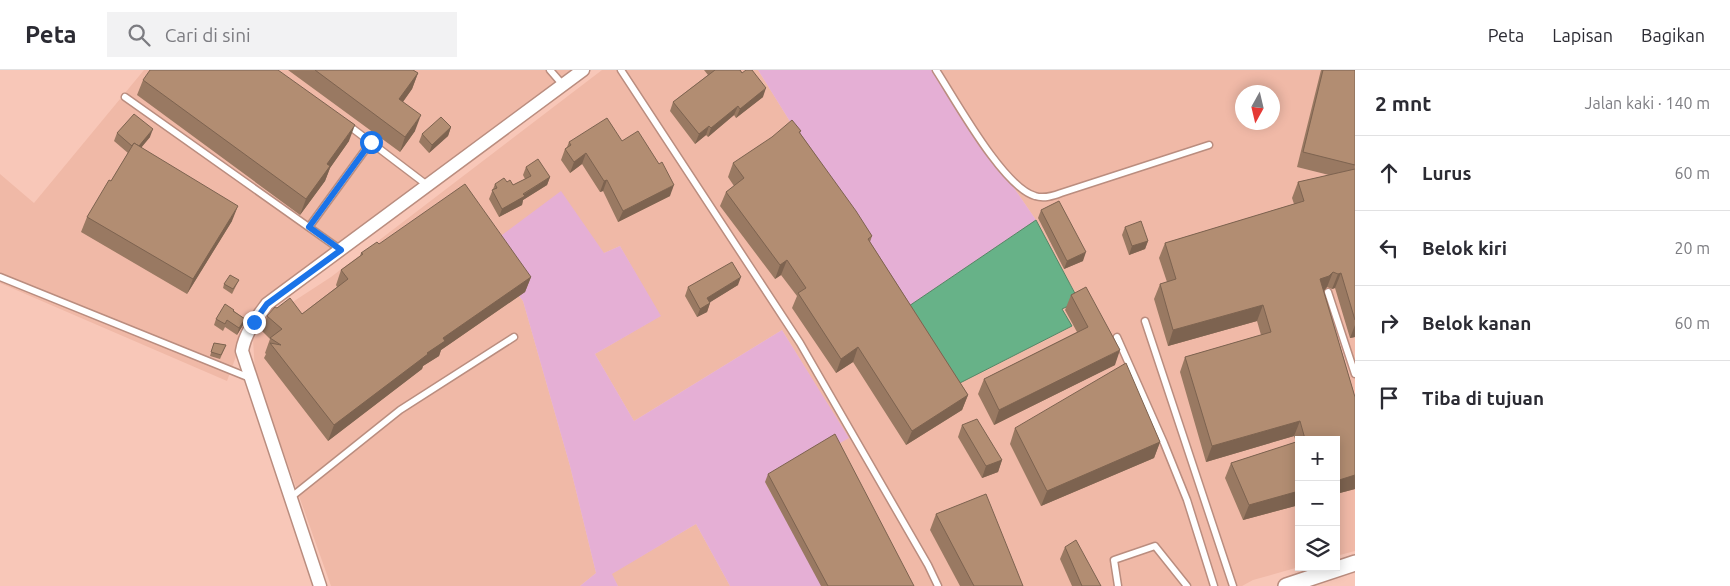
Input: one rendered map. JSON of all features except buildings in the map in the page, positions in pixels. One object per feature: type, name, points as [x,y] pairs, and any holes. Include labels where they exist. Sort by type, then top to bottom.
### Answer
[{"type":"street","points":[[320,586],[250,378],[242,351],[243,343],[254,322],[267,304],[583,70]]},
{"type":"street","points":[[1286,586],[1355,563]]},
{"type":"lane","points":[[550,70],[563,85]]},
{"type":"lane","points":[[621,70],[800,343],[928,564],[938,586]]},
{"type":"lane","points":[[936,70],[995,161],[1016,186],[1035,196],[1047,197],[1062,193],[1209,146]]},
{"type":"lane","points":[[125,96],[341,250]]},
{"type":"lane","points":[[341,120],[426,185]]},
{"type":"lane","points":[[309,227],[371,142]]},
{"type":"lane","points":[[0,277],[250,378]]},
{"type":"lane","points":[[1328,292],[1355,374]]},
{"type":"lane","points":[[1145,321],[1233,586]]},
{"type":"lane","points":[[290,498],[400,410],[514,337]]},
{"type":"lane","points":[[1117,337],[1187,500],[1214,586]]},
{"type":"lane","points":[[1118,586],[1114,560],[1156,546],[1187,586]]},
{"type":"shaded area","points":[[144,70],[580,70],[249,321],[227,381],[0,283],[0,174],[34,203]]},
{"type":"shaded area","points":[[602,70],[758,70],[906,308],[1072,326],[1062,309],[1079,301],[1036,220],[933,70],[1355,70],[1355,551],[1340,555],[1340,436],[1295,436],[1295,568],[1253,580],[1242,586],[823,586],[766,484],[848,438],[782,330],[634,421],[595,354],[660,316],[620,246],[604,253],[482,250],[523,301],[570,466],[596,573],[580,586],[331,586],[255,372],[253,339],[288,305],[331,277]]},
{"type":"shaded area","points":[[758,70],[933,70],[1036,220],[906,308]]},
{"type":"shaded area","points":[[561,191],[604,253],[620,246],[661,316],[595,354],[634,421],[782,330],[849,438],[766,484],[823,586],[730,586],[696,524],[612,574],[618,586],[580,586],[596,573],[570,466],[523,301],[482,250]]},
{"type":"shaded area","points":[[1036,220],[1079,301],[1062,309],[1072,326],[956,385],[906,308]]},
{"type":"shaded area","points":[[696,524],[730,586],[618,586],[611,574]]},
{"type":"route","points":[[254,322],[267,304],[341,250],[309,227],[371,142]]}]
